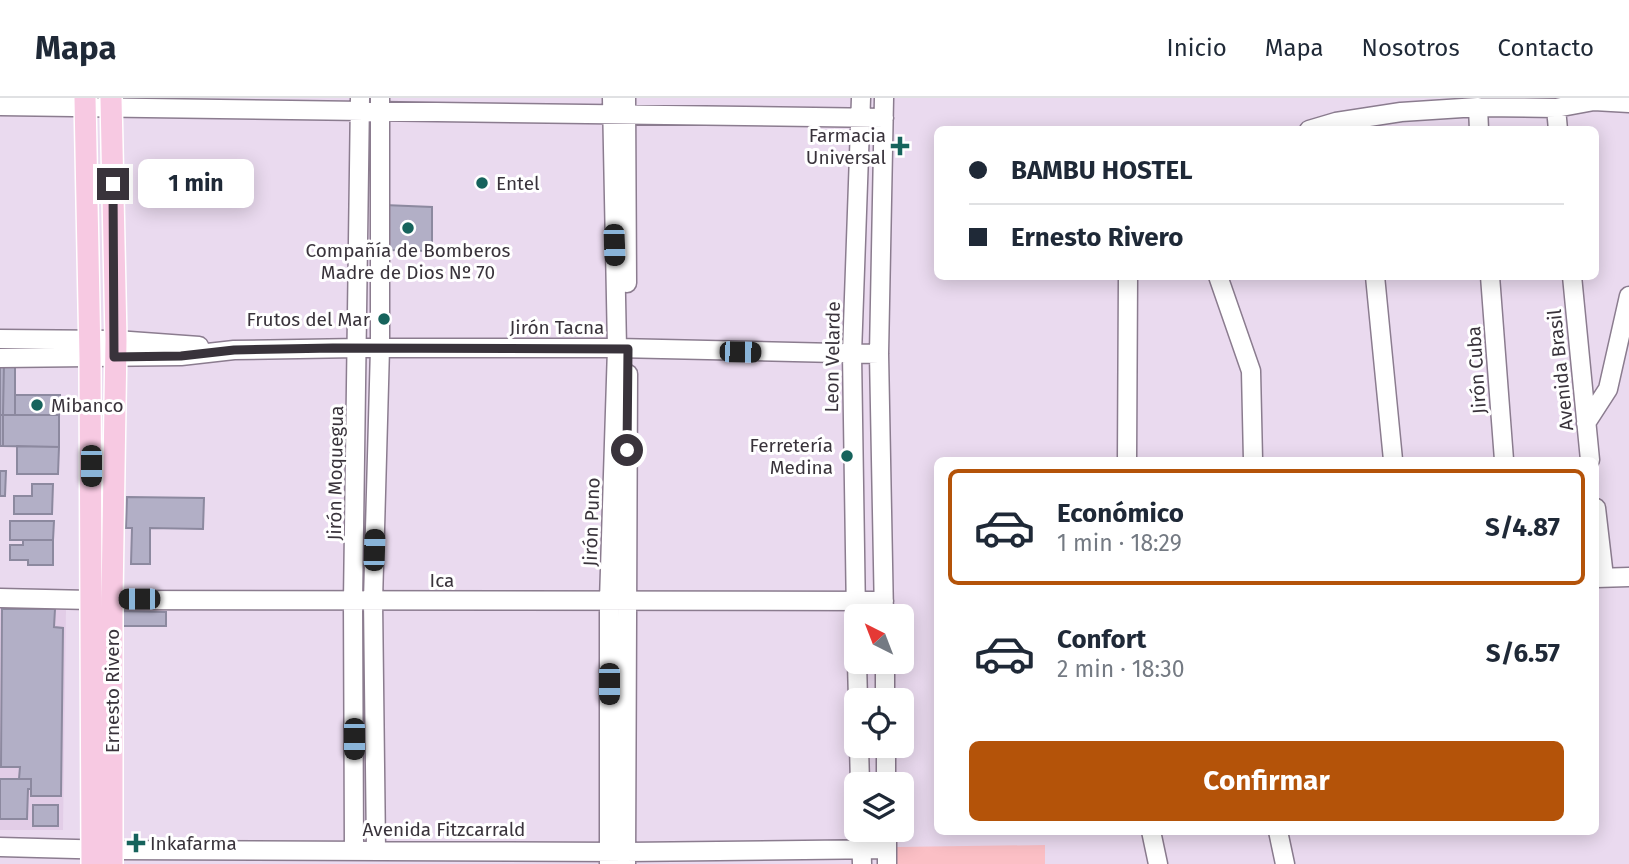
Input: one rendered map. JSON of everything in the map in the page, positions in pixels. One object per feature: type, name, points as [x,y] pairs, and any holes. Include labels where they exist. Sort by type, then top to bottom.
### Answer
[{"type":"main road","name":"Ernesto Rivero","points":[[85,102],[89,349],[102,599]]},
{"type":"main road","name":"Ernesto Rivero","points":[[102,857],[102,599],[115,348],[111,102]]},
{"type":"street","name":"Leon Velarde","points":[[856,604],[852,354],[861,98]]},
{"type":"street","points":[[884,98],[879,354],[884,604]]},
{"type":"street","points":[[0,106],[111,102],[619,106],[884,118]]},
{"type":"street","points":[[1322,126],[1401,112],[1478,107],[1556,108],[1594,102],[1629,103]]},
{"type":"street","name":"Jirón Moquegua","points":[[354,849],[353,601],[360,104]]},
{"type":"street","points":[[376,849],[373,601],[380,348],[380,104]]},
{"type":"street","name":"Jirón Puno","points":[[617,858],[622,349],[619,106]]},
{"type":"street","points":[[1478,107],[1479,126]]},
{"type":"street","points":[[1556,108],[1558,126]]},
{"type":"street","points":[[359,211],[380,211]]},
{"type":"street","points":[[1127,457],[1128,280]]},
{"type":"street","points":[[1219,280],[1251,371],[1253,457]]},
{"type":"street","points":[[1375,280],[1393,457]]},
{"type":"street","name":"Jirón Cuba","points":[[1490,280],[1503,457]]},
{"type":"street","name":"Avenida Brasil","points":[[1572,280],[1590,457]]},
{"type":"street","points":[[1586,423],[1608,389],[1629,296]]},
{"type":"street","name":"Jirón Tacna","points":[[0,339],[89,349]]},
{"type":"street","name":"Jirón Tacna","points":[[0,358],[115,348],[181,356],[234,350],[358,348],[879,354]]},
{"type":"street","points":[[1599,560],[1600,578],[1629,577]]},
{"type":"street","name":"Ica","points":[[0,598],[618,601],[844,609]]},
{"type":"street","points":[[1152,835],[1158,864]]},
{"type":"street","points":[[1280,835],[1285,864]]},
{"type":"street","name":"Avenida Fitzcarrald","points":[[0,847],[102,857],[354,849],[617,858],[887,857]]},
{"type":"shaded area","points":[[0,607],[66,608],[63,830],[0,830]]},
{"type":"shaded area","points":[[1045,845],[1045,864],[895,864],[896,847]]},
{"type":"building","name":"Compañía de Bomberos Madre de Dios Nº 70","points":[[384,205],[432,207],[432,251],[385,250]]},
{"type":"building","points":[[0,363],[4,363],[3,415],[0,415]]},
{"type":"building","points":[[4,363],[15,363],[15,415],[3,415]]},
{"type":"building","name":"Mibanco","points":[[15,395],[60,395],[59,415],[15,415]]},
{"type":"building","points":[[0,415],[3,415],[3,446],[0,446]]},
{"type":"building","points":[[3,415],[59,415],[59,447],[3,446]]},
{"type":"building","points":[[17,446],[59,447],[58,474],[17,474]]},
{"type":"building","points":[[0,471],[6,471],[5,496],[0,496]]},
{"type":"building","points":[[32,484],[53,484],[52,514],[14,514],[14,496],[32,496]]},
{"type":"building","points":[[127,497],[204,498],[203,529],[150,528],[150,564],[131,564],[132,528],[126,528]]},
{"type":"building","points":[[10,521],[54,521],[53,540],[10,540]]},
{"type":"building","points":[[23,540],[53,540],[53,565],[28,565],[28,560],[10,560],[10,545],[23,545]]},
{"type":"building","points":[[2,609],[55,609],[54,627],[63,628],[61,796],[31,796],[31,779],[19,779],[20,767],[1,767]]},
{"type":"building","points":[[116,611],[166,612],[166,626],[122,626]]},
{"type":"building","points":[[0,779],[31,779],[27,819],[0,819]]},
{"type":"building","points":[[33,805],[58,805],[58,826],[33,826]]},
{"type":"place","name":"Farmacia Universal","points":[[900,146]]},
{"type":"place","name":"Entel","points":[[482,183]]},
{"type":"place","name":"Compañía de Bomberos Madre de Dios Nº 70","points":[[408,228]]},
{"type":"place","name":"Frutos del Mar","points":[[384,319]]},
{"type":"place","name":"Mibanco","points":[[37,405]]},
{"type":"place","name":"Ferretería Medina","points":[[847,456]]},
{"type":"place","name":"Inkafarma","points":[[136,843]]},
{"type":"route","points":[[113,184],[114,357],[333,348],[628,349],[627,450]]}]
